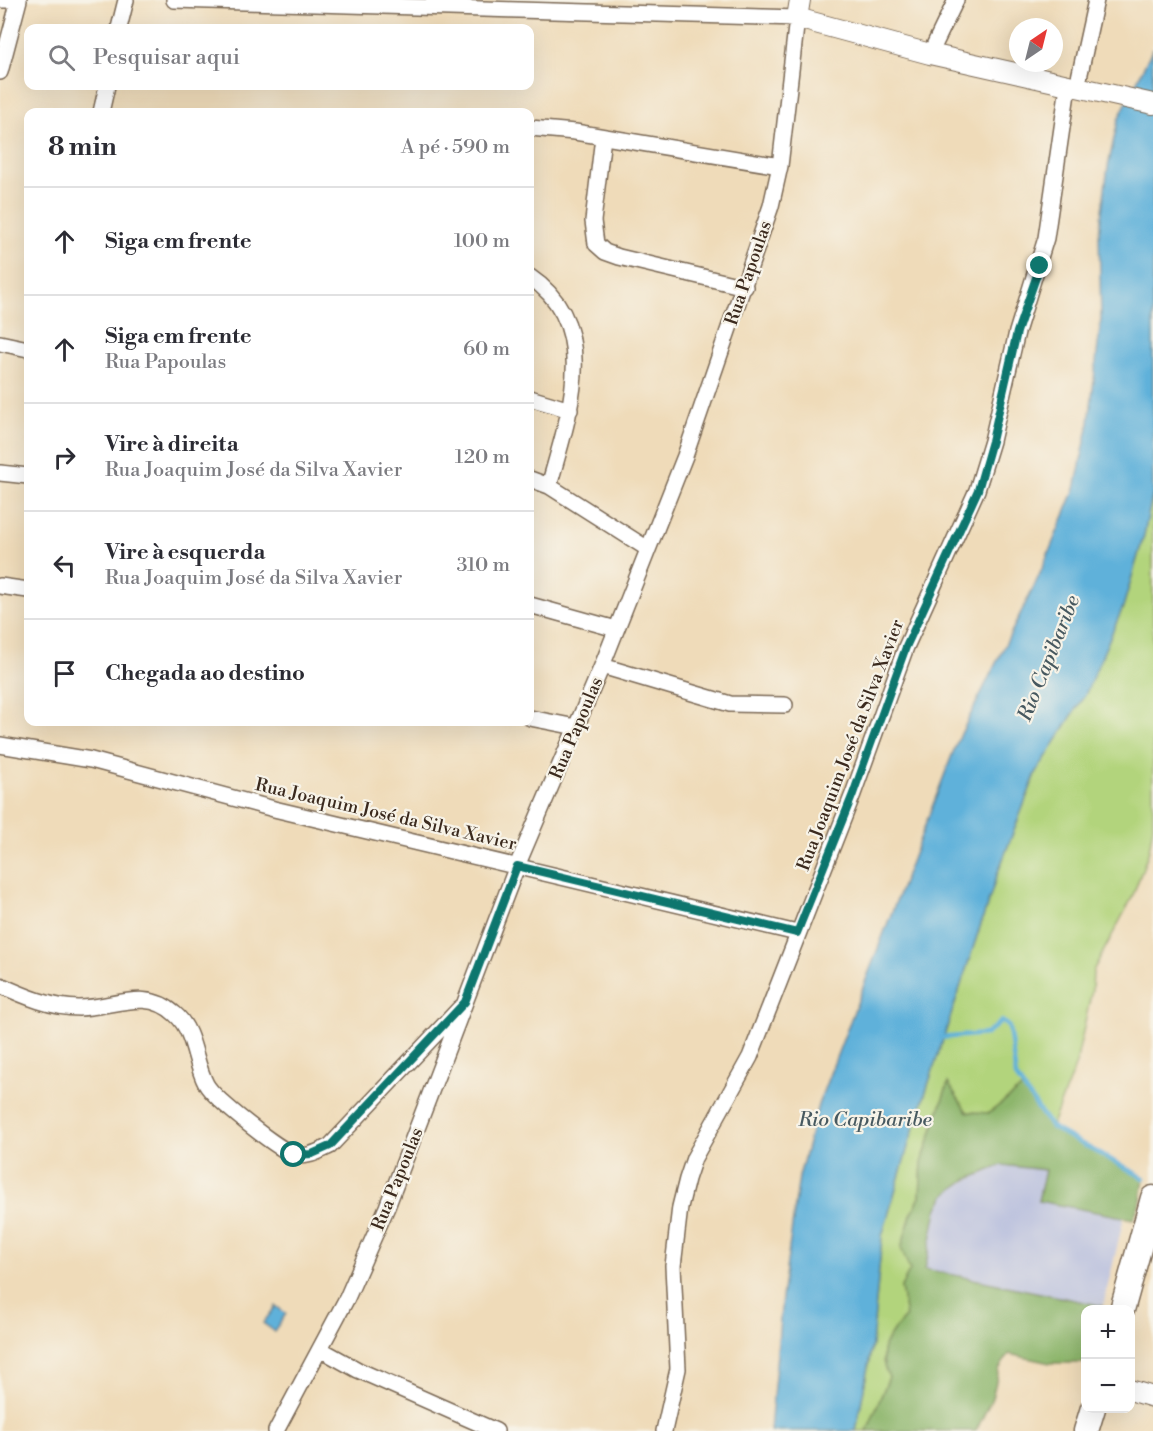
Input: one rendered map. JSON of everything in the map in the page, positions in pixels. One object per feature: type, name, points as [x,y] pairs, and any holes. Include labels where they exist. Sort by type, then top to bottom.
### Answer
[{"type":"main road","points":[[1123,1305],[1153,1198]]},
{"type":"main road","points":[[1086,1431],[1091,1413]]},
{"type":"street","points":[[0,0],[10,0]]},
{"type":"street","points":[[0,72],[19,0]]},
{"type":"street","points":[[120,24],[126,0]]},
{"type":"street","points":[[174,0],[799,9],[930,54],[1153,104]]},
{"type":"street","points":[[930,54],[957,0]]},
{"type":"street","name":"Rua Joaquim José da Silva Xavier","points":[[664,1431],[678,1369],[673,1266],[680,1207],[687,1179],[694,1158],[750,1057],[853,794],[906,647],[978,490],[992,441],[1017,332],[1046,238],[1080,88],[1096,0]]},
{"type":"street","name":"Rua Papoulas","points":[[276,1431],[320,1349],[387,1207],[517,866],[602,666],[685,456],[771,206],[780,165],[799,9]]},
{"type":"street","points":[[102,108],[106,90]]},
{"type":"street","points":[[534,128],[603,136],[780,165]]},
{"type":"street","points":[[603,136],[593,221],[596,244],[605,252],[619,258],[745,287]]},
{"type":"street","points":[[534,281],[561,306],[572,338],[575,368],[570,410],[549,486]]},
{"type":"street","points":[[0,343],[24,348]]},
{"type":"street","points":[[534,399],[570,410]]},
{"type":"street","points":[[0,473],[24,476]]},
{"type":"street","points":[[534,480],[549,486],[648,549]]},
{"type":"street","points":[[0,586],[24,589]]},
{"type":"street","points":[[534,606],[616,629]]},
{"type":"street","points":[[602,666],[730,704],[785,705]]},
{"type":"street","points":[[534,719],[576,727]]},
{"type":"street","name":"Rua Joaquim José da Silva Xavier","points":[[0,745],[91,760],[274,809],[797,933]]},
{"type":"street","points":[[0,985],[33,999],[79,1008],[120,1000],[147,1000],[165,1005],[178,1016],[189,1032],[207,1086],[223,1104],[282,1149],[301,1156],[312,1154],[337,1139],[465,1002]]},
{"type":"street","points":[[320,1349],[358,1370],[496,1431]]},
{"type":"street","points":[[1135,1391],[1153,1397]]},
{"type":"shaded area","points":[[1002,1165],[1045,1170],[1038,1201],[1124,1217],[1103,1305],[925,1269],[937,1210],[945,1195],[962,1183]]},
{"type":"green space","points":[[1153,492],[1153,826],[1149,851],[1132,898],[1093,971],[1092,990],[1076,1064],[1051,1127],[1023,1087],[989,1113],[967,1112],[948,1084],[922,1162],[920,1197],[911,1215],[910,1270],[901,1287],[906,1317],[885,1344],[883,1359],[889,1377],[867,1431],[856,1431],[872,1345],[882,1236],[910,1140],[998,872],[1036,773],[1086,693],[1123,607],[1144,535]]},
{"type":"green space","points":[[948,1083],[967,1112],[989,1113],[1023,1087],[1051,1127],[1144,1178],[1141,1200],[1133,1219],[1038,1201],[1045,1170],[1002,1165],[964,1181],[945,1195],[937,1210],[925,1269],[1098,1305],[1081,1305],[1081,1363],[1050,1363],[1009,1354],[999,1369],[992,1398],[976,1431],[867,1431],[889,1377],[883,1359],[885,1344],[906,1317],[901,1287],[910,1270],[901,1248],[911,1215],[920,1197],[922,1162]]},
{"type":"water","name":"Rio Capibaribe","points":[[1153,48],[1153,492],[1144,535],[1123,607],[1086,693],[1036,773],[998,872],[910,1140],[882,1236],[872,1345],[856,1431],[770,1431],[782,1298],[799,1177],[818,1105],[957,742],[1039,576],[1075,489],[1089,423],[1101,319],[1099,233],[1108,167],[1118,120]]},
{"type":"water","points":[[276,1306],[286,1314],[274,1331],[263,1323]]},
{"type":"waterway","points":[[938,1038],[986,1034],[1002,1021],[1009,1027],[1016,1077],[1051,1127],[1144,1178]]},
{"type":"route","points":[[294,1155],[312,1154],[330,1146],[465,1002],[517,866],[797,933],[853,794],[906,647],[978,490],[992,441],[1017,332],[1040,266]]}]
